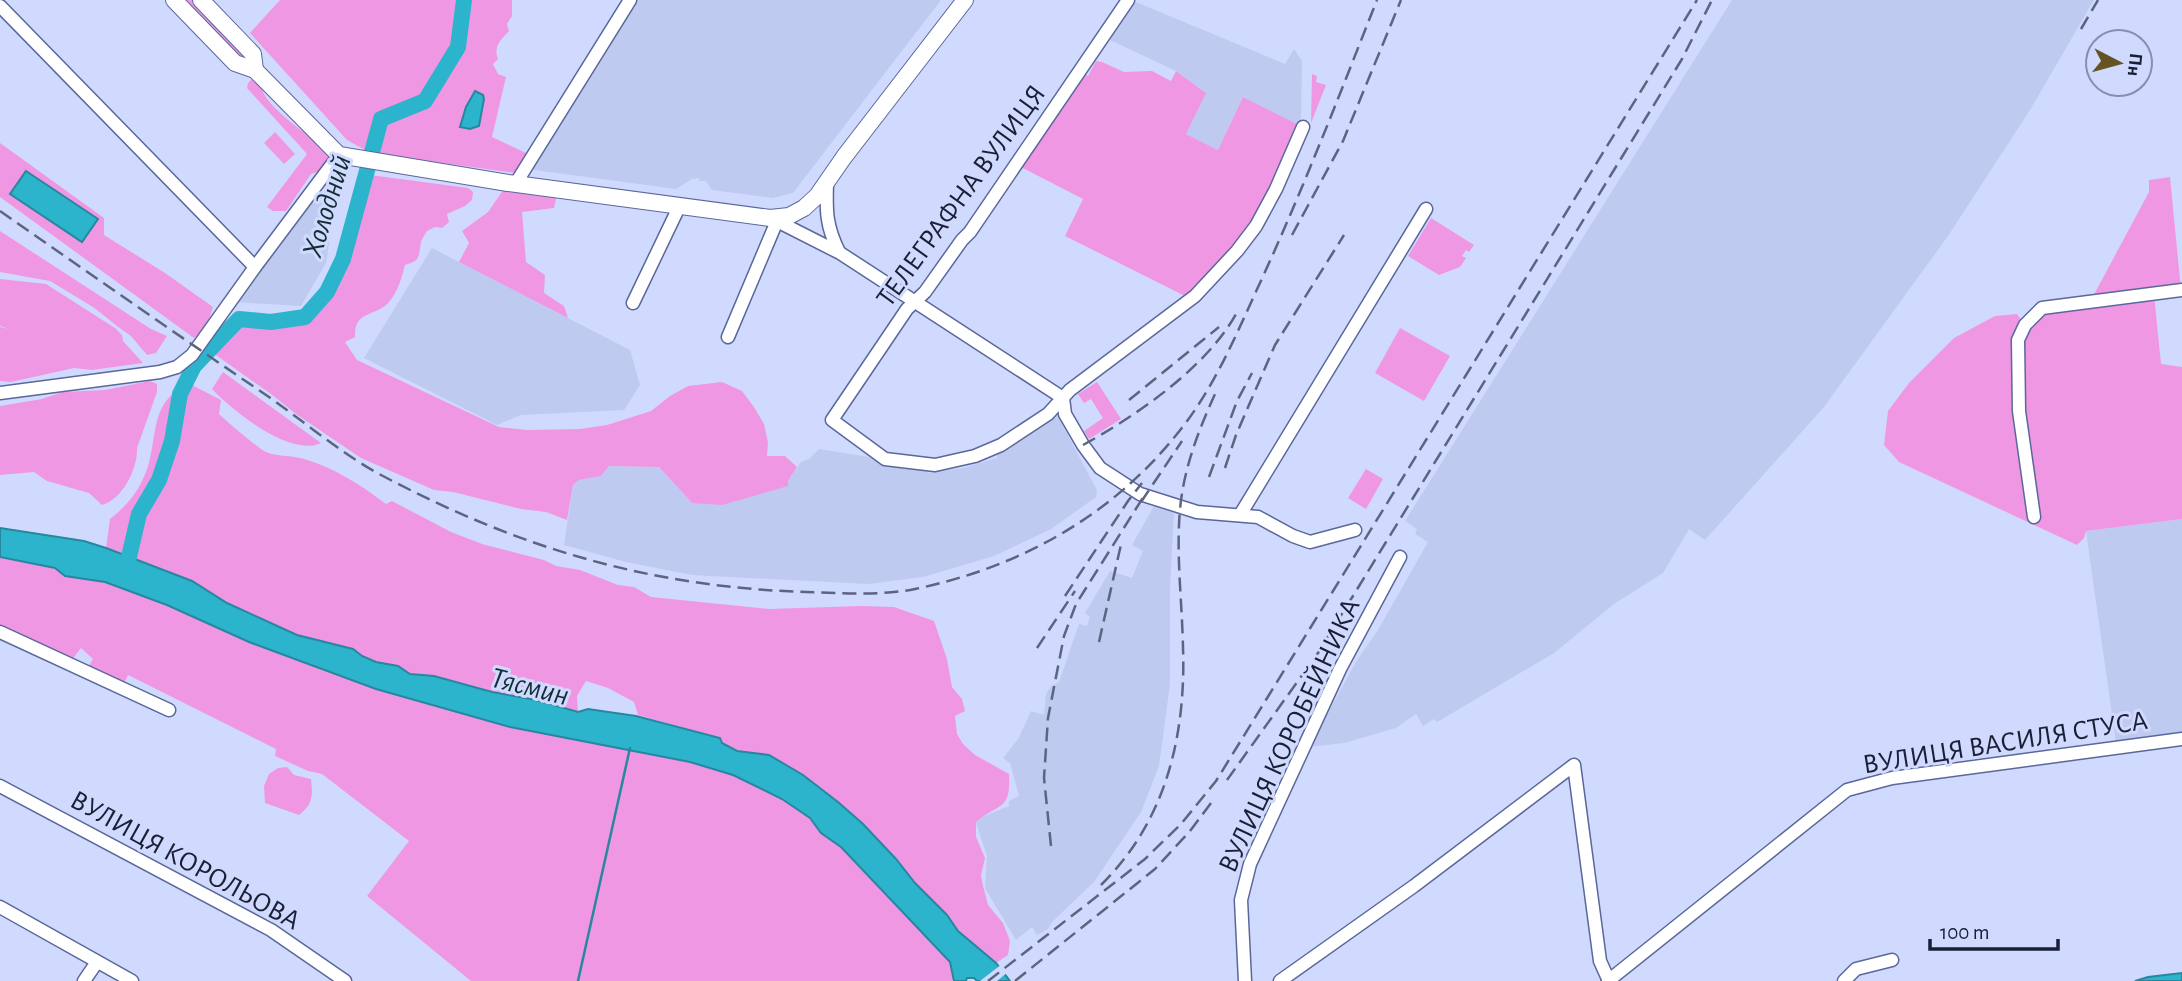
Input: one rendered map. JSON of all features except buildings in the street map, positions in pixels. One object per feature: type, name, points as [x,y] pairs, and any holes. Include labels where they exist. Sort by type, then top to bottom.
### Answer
[{"type":"main road","points":[[174,0],[236,63],[255,70],[340,155],[774,220],[804,208],[817,196],[965,0]]},
{"type":"main road","points":[[201,0],[253,54],[255,70]]},
{"type":"street","points":[[516,183],[630,0]]},
{"type":"street","name":"ТЕЛЕГРАФНА ВУЛИЦЯ","points":[[1063,398],[1048,414],[1001,445],[975,456],[936,465],[885,459],[832,420],[907,309],[925,292],[970,232],[1128,0]]},
{"type":"street","points":[[0,6],[255,267]]},
{"type":"street","points":[[1063,398],[1195,296],[1237,251],[1276,190],[1303,127]]},
{"type":"street","points":[[0,393],[160,372],[177,367],[192,355],[340,155]]},
{"type":"street","points":[[827,182],[826,214],[829,233],[840,253]]},
{"type":"street","points":[[633,303],[679,207]]},
{"type":"street","points":[[1240,515],[1426,209]]},
{"type":"street","points":[[728,337],[774,220],[840,253],[1063,398],[1065,414],[1083,445],[1105,472],[1140,494],[1180,508],[1224,516],[1258,517],[1310,542],[1355,530]]},
{"type":"street","points":[[2034,517],[2019,411],[2018,340],[2025,325],[2042,308],[2182,290]]},
{"type":"street","name":"ВУЛИЦЯ КОРОБЕЙНИКА","points":[[1245,981],[1241,900],[1250,864],[1340,668],[1400,557]]},
{"type":"street","points":[[0,632],[169,710]]},
{"type":"street","name":"ВУЛИЦЯ ВАСИЛЯ СТУСА","points":[[1609,981],[1847,790],[1892,778],[2182,739]]},
{"type":"street","points":[[1280,981],[1414,886],[1574,765],[1600,961],[1609,981]]},
{"type":"street","name":"ВУЛИЦЯ КОРОЛЬОВА","points":[[0,786],[271,930],[345,981]]},
{"type":"street","points":[[0,907],[132,981]]},
{"type":"street","points":[[1844,981],[1856,969],[1892,960]]},
{"type":"street","points":[[84,981],[97,962]]},
{"type":"shaded area","points":[[178,0],[201,0],[249,48],[237,61]]},
{"type":"shaded area","points":[[280,0],[512,0],[512,16],[507,24],[509,31],[496,50],[498,59],[493,64],[498,74],[506,77],[492,137],[528,154],[516,173],[384,155],[365,150],[347,140],[250,33]]},
{"type":"shaded area","points":[[634,0],[941,0],[793,193],[773,198],[712,190],[706,181],[699,181],[699,178],[692,179],[676,189],[527,169]]},
{"type":"shaded area","points":[[1131,0],[1285,64],[1294,49],[1302,61],[1301,126],[1243,97],[1218,150],[1186,134],[1205,92],[1176,71],[1110,40]]},
{"type":"shaded area","points":[[1732,0],[2094,0],[2030,110],[1948,236],[1824,407],[1705,540],[1689,529],[1663,573],[1614,604],[1554,653],[1437,722],[1434,719],[1423,726],[1416,714],[1396,728],[1344,743],[1309,747],[1357,660],[1378,630],[1428,542],[1415,534],[1417,529],[1405,521]]},
{"type":"shaded area","points":[[1096,61],[1124,72],[1152,71],[1171,81],[1176,71],[1206,93],[1186,134],[1218,150],[1243,97],[1303,127],[1256,226],[1187,297],[1065,236],[1083,199],[1015,164],[1080,70],[1088,76]]},
{"type":"shaded area","points":[[1312,74],[1317,76],[1316,82],[1326,85],[1311,123]]},
{"type":"shaded area","points":[[252,79],[261,86],[264,94],[280,112],[329,151],[329,158],[320,171],[311,174],[286,211],[273,211],[267,207],[307,154],[247,88]]},
{"type":"shaded area","points":[[275,132],[295,154],[284,164],[264,143]]},
{"type":"shaded area","points":[[0,143],[104,218],[104,235],[213,307],[206,328],[194,338],[0,197]]},
{"type":"shaded area","points":[[370,175],[468,188],[473,192],[472,200],[465,206],[447,214],[449,222],[442,228],[435,227],[427,231],[421,241],[418,257],[405,265],[390,301],[358,322],[355,337],[345,342],[357,360],[499,427],[527,430],[580,429],[607,425],[651,411],[688,386],[722,382],[742,391],[754,407],[764,424],[768,442],[767,456],[785,456],[797,467],[788,481],[788,486],[722,505],[692,503],[659,467],[609,466],[601,476],[579,480],[573,485],[567,520],[546,512],[434,490],[361,458],[213,353],[211,346],[219,340],[227,344],[226,340],[233,331],[242,325],[297,323],[313,314],[325,299],[350,255],[347,246],[365,180]]},
{"type":"shaded area","points":[[2170,177],[2181,290],[2154,294],[2161,364],[2182,367],[2182,519],[2086,531],[2084,538],[2077,545],[1899,462],[1884,445],[1888,411],[1909,383],[1954,338],[1995,316],[2017,314],[2025,325],[2034,315],[2090,302],[2149,192],[2149,180]]},
{"type":"shaded area","points":[[508,183],[558,189],[554,208],[522,212],[526,262],[545,275],[544,293],[564,306],[568,318],[459,262],[469,243],[462,231],[488,212]]},
{"type":"shaded area","points":[[317,193],[334,200],[329,243],[326,263],[301,306],[235,302]]},
{"type":"shaded area","points":[[1431,218],[1474,245],[1462,256],[1466,258],[1460,267],[1439,275],[1408,256]]},
{"type":"shaded area","points":[[0,231],[151,329],[167,336],[156,353],[147,355],[131,336],[93,307],[50,281],[0,272]]},
{"type":"shaded area","points":[[432,248],[630,350],[640,385],[624,410],[521,415],[497,425],[364,358]]},
{"type":"shaded area","points":[[0,279],[46,284],[115,328],[143,363],[92,370],[74,368],[11,382],[0,381],[0,327],[9,329],[0,326]]},
{"type":"shaded area","points":[[1400,328],[1450,356],[1424,401],[1375,373]]},
{"type":"shaded area","points":[[223,372],[321,443],[308,446],[294,444],[262,430],[212,389]]},
{"type":"shaded area","points":[[150,381],[157,384],[157,392],[137,448],[135,464],[123,490],[110,502],[102,505],[89,493],[47,481],[34,472],[0,475],[0,406],[42,399],[63,392],[105,390]]},
{"type":"shaded area","points":[[1097,382],[1121,419],[1089,439],[1084,431],[1103,418],[1091,399],[1084,403],[1078,394]]},
{"type":"shaded area","points":[[192,385],[221,400],[219,414],[266,452],[315,462],[357,484],[386,504],[392,501],[451,532],[482,544],[544,560],[556,566],[580,570],[618,585],[634,587],[651,597],[769,609],[894,607],[934,621],[947,659],[952,687],[962,699],[965,711],[955,716],[957,734],[975,755],[1009,774],[1006,801],[976,822],[976,837],[985,858],[981,875],[983,886],[988,905],[1003,923],[1010,941],[1008,955],[996,963],[958,931],[947,915],[863,824],[803,775],[769,755],[737,751],[722,743],[720,738],[638,715],[634,702],[608,688],[586,681],[577,696],[578,712],[434,676],[410,674],[398,666],[362,656],[353,649],[297,635],[227,603],[192,581],[106,548],[110,519],[132,497],[148,468],[160,412],[167,400],[177,391]]},
{"type":"shaded area","points":[[1052,415],[1058,417],[1097,490],[1096,497],[1051,529],[994,556],[923,577],[868,584],[692,575],[626,562],[564,545],[573,485],[579,480],[601,476],[609,466],[659,467],[692,503],[788,481],[801,462],[809,459],[819,449],[925,466],[928,473],[963,468],[997,458],[998,451]]},
{"type":"shaded area","points":[[1366,469],[1383,479],[1366,509],[1348,498]]},
{"type":"shaded area","points":[[1154,506],[1174,513],[1170,588],[1170,684],[1159,766],[1141,812],[1094,882],[1048,929],[1037,935],[1032,927],[1016,940],[985,888],[987,856],[975,820],[1009,806],[1009,801],[1019,796],[1010,763],[1003,758],[1018,739],[1031,711],[1044,715],[1046,694],[1051,686],[1059,682],[1079,624],[1087,626],[1090,617],[1085,613],[1110,571],[1132,578],[1143,551],[1132,545]]},
{"type":"shaded area","points":[[2182,519],[2182,734],[2116,743],[2086,531]]},
{"type":"shaded area","points":[[0,557],[55,568],[65,576],[105,582],[167,605],[249,642],[376,689],[510,727],[690,762],[732,775],[782,799],[810,818],[821,833],[841,847],[950,962],[954,979],[471,981],[367,896],[409,841],[322,774],[308,771],[275,756],[276,749],[128,675],[123,686],[87,669],[93,659],[81,648],[72,660],[0,626]]},
{"type":"shaded area","points":[[287,767],[294,775],[311,779],[311,799],[299,815],[265,803],[264,786],[269,774],[278,768]]},
{"type":"water","points":[[475,91],[483,95],[484,99],[479,126],[470,129],[460,127],[466,107]]},
{"type":"water","points":[[26,171],[98,219],[82,242],[10,194]]},
{"type":"water","points":[[0,528],[84,541],[106,548],[192,581],[227,603],[297,635],[353,649],[362,656],[398,666],[410,674],[434,676],[578,712],[588,709],[636,716],[720,738],[722,743],[737,751],[769,755],[803,775],[863,824],[947,915],[958,931],[996,963],[1010,981],[977,981],[967,978],[966,981],[954,981],[950,962],[841,847],[821,833],[810,818],[782,799],[733,775],[690,762],[510,727],[376,689],[249,642],[167,605],[105,582],[65,576],[55,568],[0,557]]},
{"type":"water","points":[[2182,973],[2182,981],[2135,981],[2148,977]]},
{"type":"pier","points":[[1002,964],[1008,972],[997,981],[980,981]]},
{"type":"waterway","name":"Холодний","points":[[125,574],[139,514],[159,480],[172,441],[180,394],[194,366],[239,319],[271,322],[305,317],[327,292],[343,259],[381,119],[425,101],[458,47],[464,0]]},
{"type":"waterway","points":[[578,981],[630,748]]},
{"type":"railway","points":[[0,211],[269,397],[352,458],[432,501],[484,523],[586,559],[693,582],[748,589],[806,592],[860,594],[902,591],[992,567],[1063,533],[1126,487],[1155,460],[1181,429],[1215,378],[1242,323],[1305,179],[1377,0]]},
{"type":"railway","points":[[1292,235],[1343,141],[1401,0]]},
{"type":"railway","points":[[988,981],[1145,859],[1181,824],[1216,781],[1697,0]]},
{"type":"railway","points":[[1227,780],[1318,653],[1682,59],[1712,0]]},
{"type":"railway","points":[[2081,29],[2098,0]]},
{"type":"railway","points":[[1225,468],[1236,435],[1275,345],[1344,235]]},
{"type":"railway","points":[[1083,445],[1147,405],[1189,371],[1223,334],[1236,314]]},
{"type":"railway","points":[[1129,400],[1219,327]]},
{"type":"railway","points":[[1209,477],[1237,401],[1252,373]]},
{"type":"railway","points":[[1101,885],[1142,833],[1168,775],[1176,745],[1183,680],[1180,509],[1193,449],[1216,392]]},
{"type":"railway","points":[[1141,502],[1182,441]]},
{"type":"railway","points":[[1065,596],[1142,483]]},
{"type":"railway","points":[[1051,846],[1044,778],[1048,718],[1064,636],[1076,604],[1144,496]]},
{"type":"railway","points":[[1099,642],[1122,540]]},
{"type":"railway","points":[[1037,648],[1075,591]]},
{"type":"railway","points":[[1015,981],[1155,869],[1190,831],[1211,803]]},
{"type":"water label","name":"Тясмин","points":[[530,686]]}]
